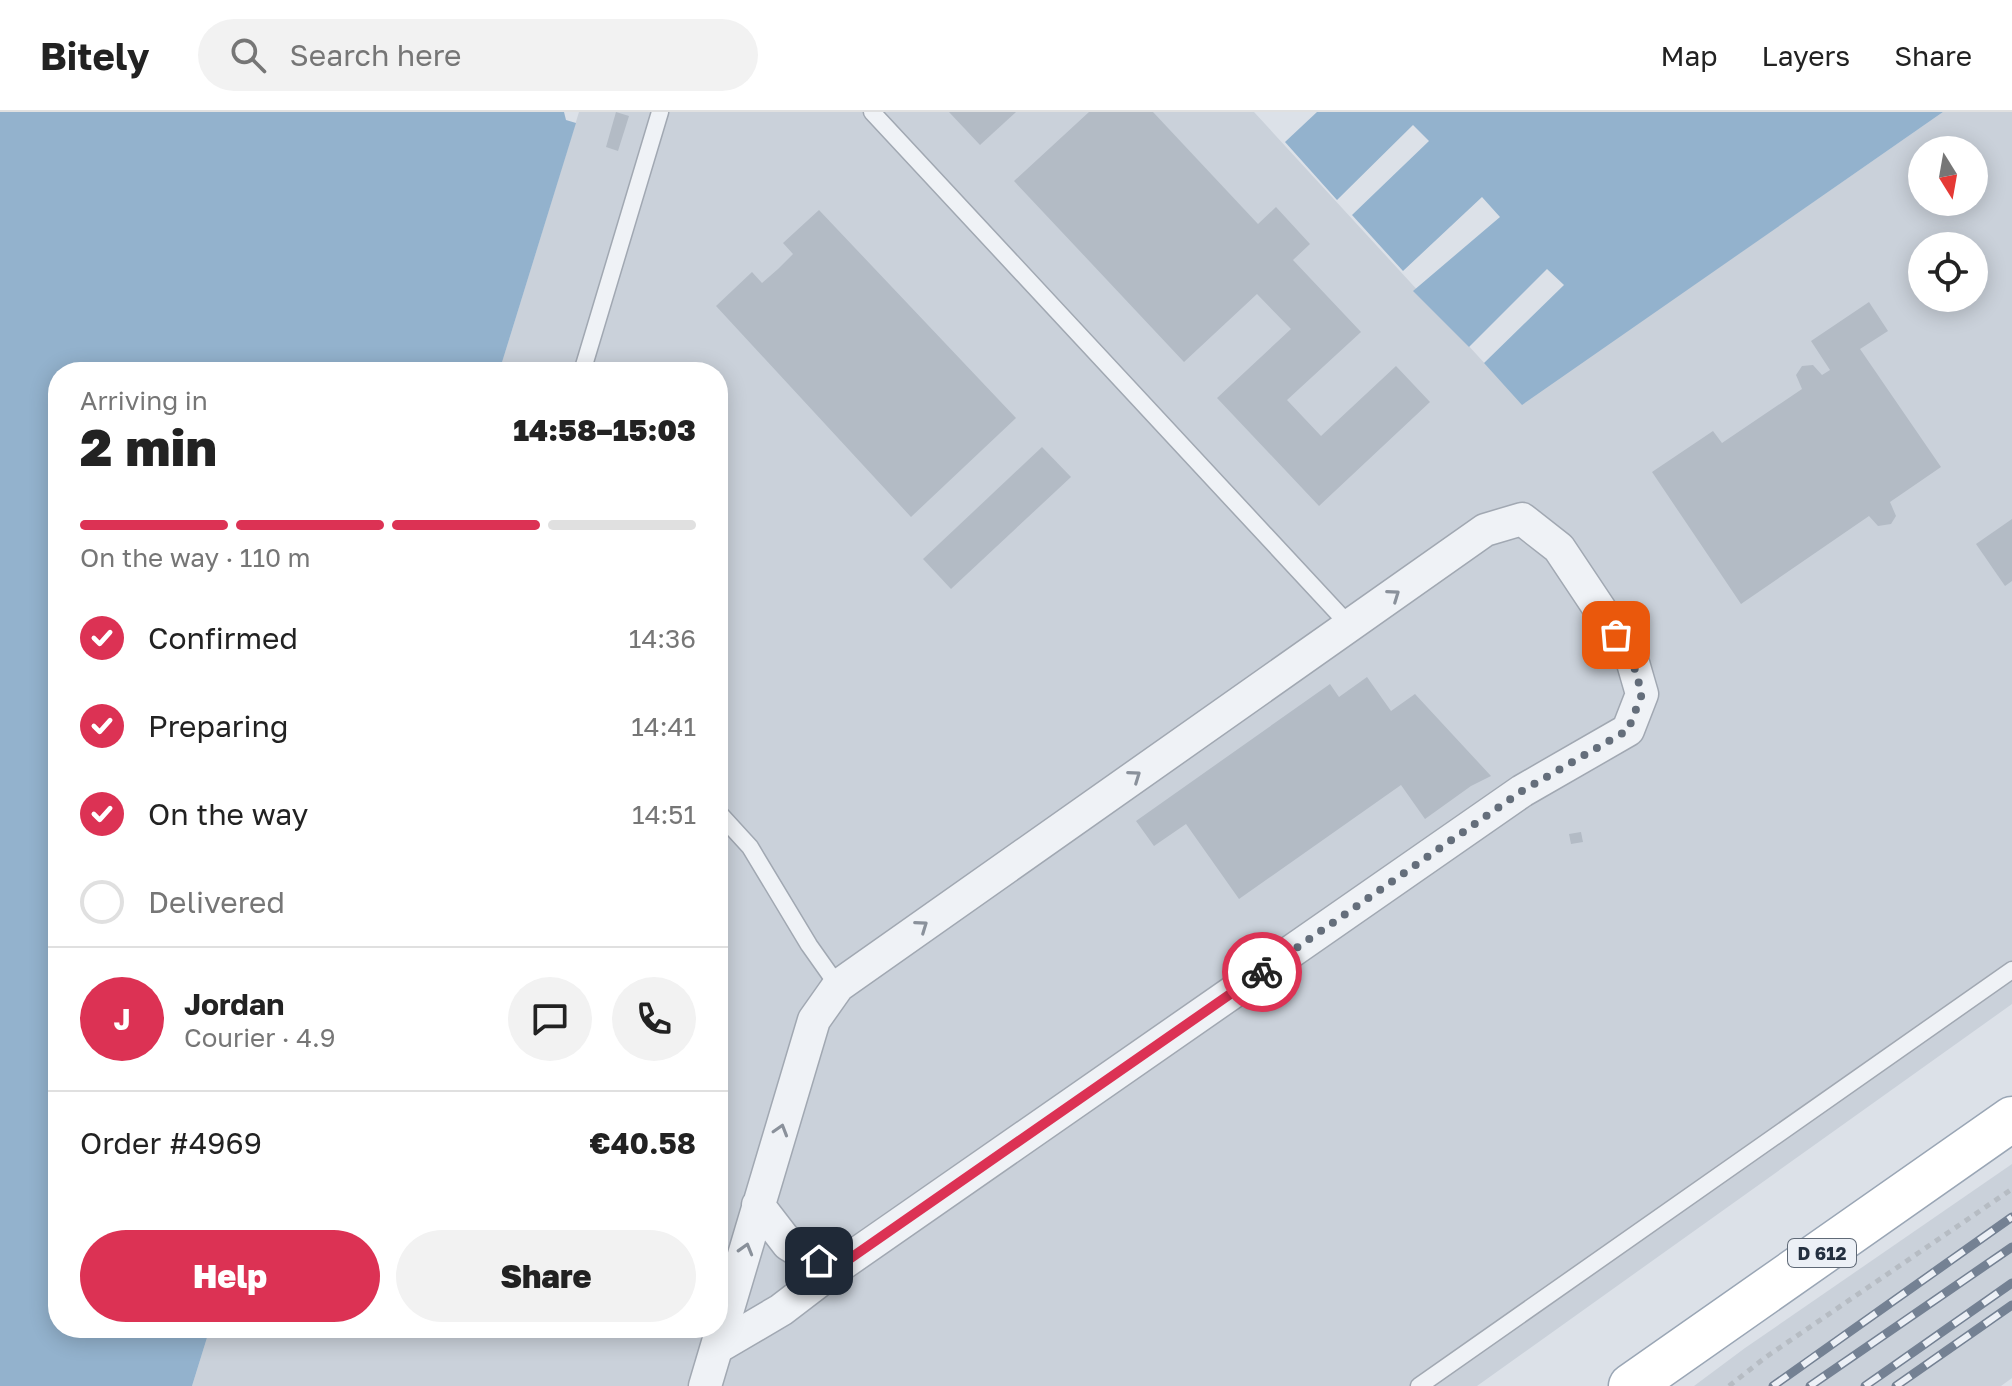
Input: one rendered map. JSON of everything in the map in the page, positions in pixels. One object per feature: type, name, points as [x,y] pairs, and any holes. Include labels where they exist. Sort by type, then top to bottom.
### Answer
[{"type":"main road","name":"D 612","points":[[1631,1386],[2012,1119]]},
{"type":"street","points":[[718,1347],[781,1310],[832,1271],[1522,791],[1628,730],[1642,694],[1631,656],[1559,548],[1522,519],[1485,530],[838,986],[814,1020],[728,1312]]},
{"type":"street","points":[[758,1205],[788,1244],[832,1271]]},
{"type":"street","points":[[705,1386],[721,1338]]},
{"type":"lane","points":[[585,362],[660,112]]},
{"type":"lane","points":[[872,112],[1350,626]]},
{"type":"lane","points":[[728,823],[750,847],[809,945],[838,986]]},
{"type":"lane","points":[[1419,1386],[2012,970]]},
{"type":"path","points":[[1729,1386],[1766,1357],[2012,1189]]},
{"type":"shaded area","points":[[579,112],[1254,112],[1522,404],[1908,136],[1908,216],[1988,216],[1988,136],[1908,136],[1943,112],[2012,112],[2012,1004],[1477,1386],[192,1386],[207,1338],[728,1338],[728,362],[502,362]]},
{"type":"shaded area","points":[[2012,1164],[2012,1378],[2001,1386],[1694,1386],[1745,1348]]},
{"type":"water","points":[[0,112],[564,112],[566,120],[576,123],[502,362],[48,362],[48,1338],[207,1338],[192,1386],[0,1386]]},
{"type":"water","points":[[1317,112],[1943,112],[1522,405],[1484,363],[1564,285],[1547,269],[1469,347],[1413,291],[1500,217],[1482,197],[1403,271],[1352,215],[1429,141],[1413,125],[1337,200],[1285,142]]},
{"type":"building","points":[[616,112],[629,116],[618,151],[606,147]]},
{"type":"building","points":[[949,112],[1016,112],[980,145]]},
{"type":"building","points":[[1089,112],[1153,112],[1258,224],[1276,207],[1310,244],[1293,260],[1361,332],[1287,400],[1321,436],[1396,366],[1430,402],[1319,506],[1217,398],[1291,329],[1257,294],[1184,362],[1014,181]]},
{"type":"building","points":[[819,210],[1016,418],[911,517],[716,306],[752,272],[762,283],[778,269],[793,254],[783,243]]},
{"type":"building","points":[[1869,302],[1888,331],[1860,349],[1941,467],[1890,502],[1896,516],[1891,524],[1878,526],[1869,516],[1741,604],[1652,472],[1713,431],[1722,443],[1802,389],[1796,375],[1802,366],[1813,365],[1822,375],[1830,370],[1811,341]]},
{"type":"building","points":[[1042,447],[1071,477],[951,589],[923,559]]},
{"type":"building","points":[[2012,519],[2012,581],[2005,586],[1976,544]]},
{"type":"building","points":[[1367,677],[1391,711],[1415,694],[1491,776],[1471,786],[1425,819],[1401,785],[1239,899],[1186,824],[1154,846],[1136,821],[1330,684],[1339,697]]},
{"type":"building","points":[[1581,832],[1583,842],[1571,844],[1569,834]]},
{"type":"railway","points":[[1773,1386],[2012,1217]]},
{"type":"railway","points":[[1810,1386],[2012,1247]]},
{"type":"railway","points":[[1865,1386],[2012,1283]]},
{"type":"railway","points":[[1896,1386],[2012,1305]]},
{"type":"way so far","points":[[1262,972],[1522,791],[1628,730],[1642,694],[1631,656],[1616,635]]},
{"type":"route","points":[[819,1261],[832,1271],[1262,972]]}]
